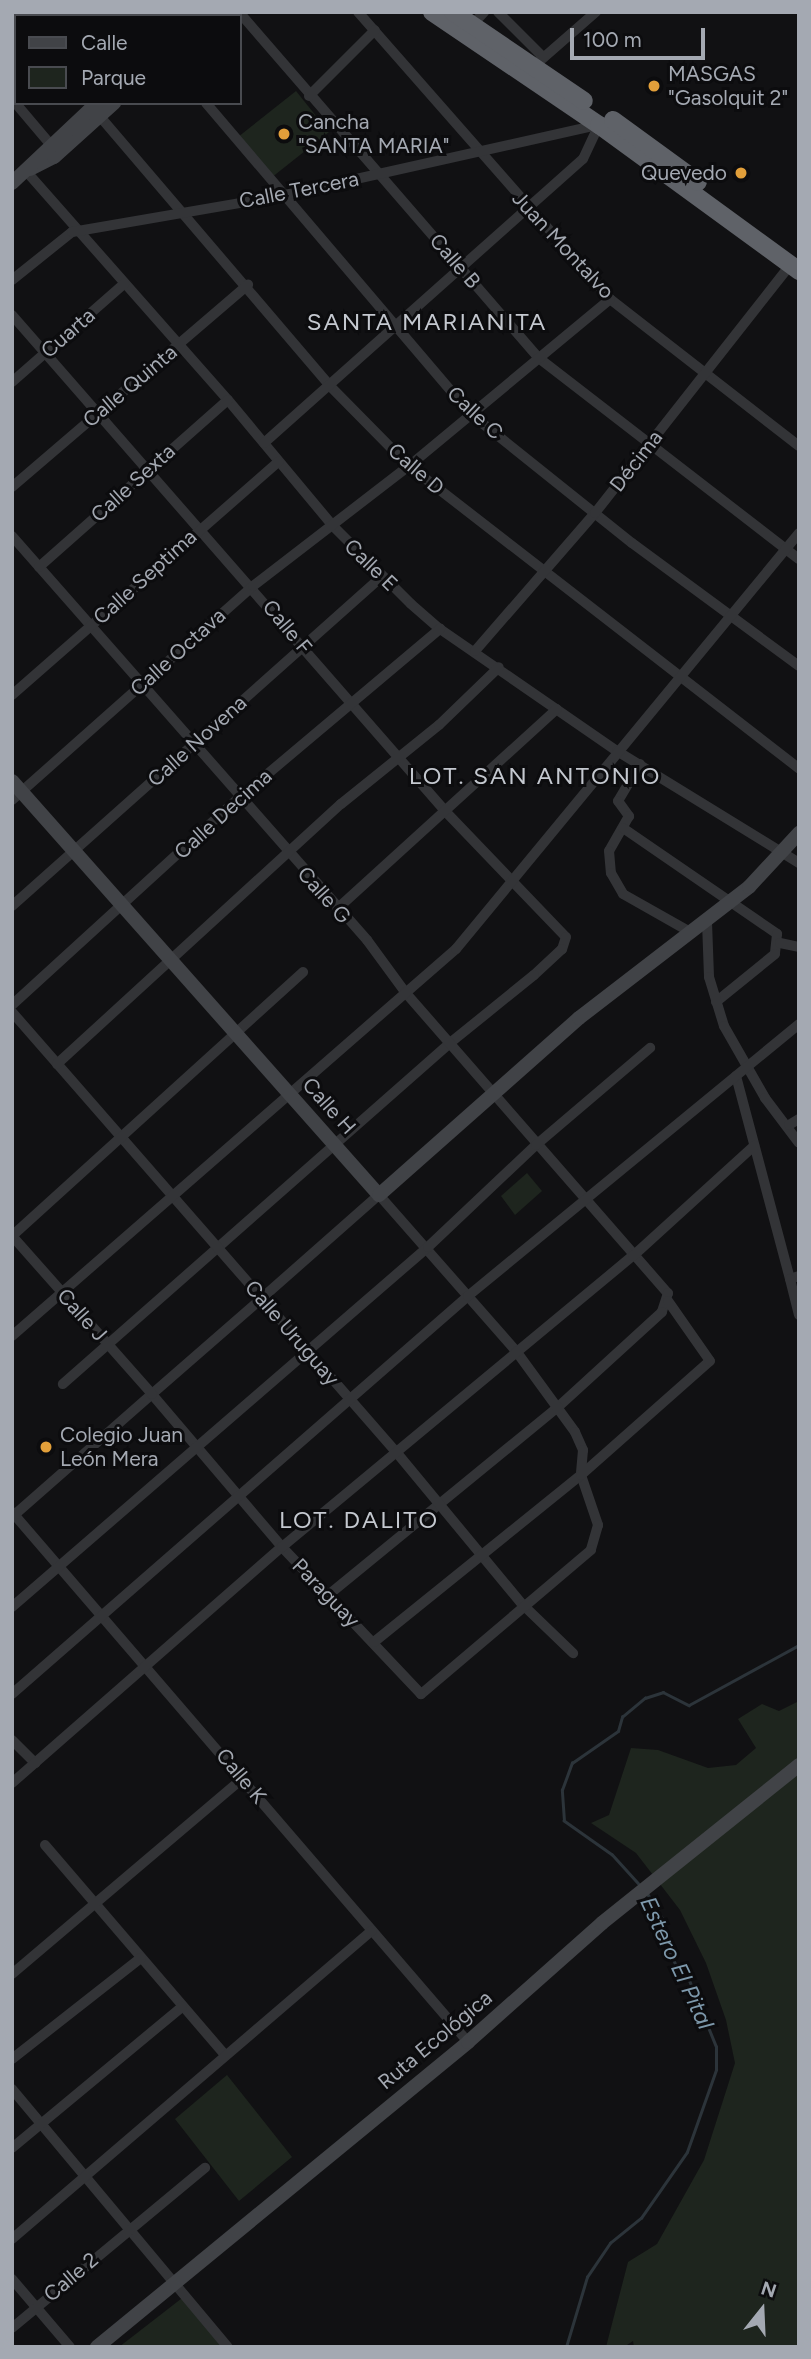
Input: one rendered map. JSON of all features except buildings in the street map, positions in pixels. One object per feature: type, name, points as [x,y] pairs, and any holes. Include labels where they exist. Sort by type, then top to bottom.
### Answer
[{"type":"highway","points":[[432,12],[599,125],[796,264]]},
{"type":"highway","points":[[453,12],[478,18],[539,61],[796,264]]},
{"type":"main road","points":[[12,183],[50,144],[96,109]]},
{"type":"main road","points":[[26,171],[54,157],[96,109]]},
{"type":"main road","name":"Calle H","points":[[16,791],[74,850],[379,1195]]},
{"type":"main road","points":[[379,1195],[579,1018],[734,900],[783,853],[799,833]]},
{"type":"main road","name":"Ruta Ecológica","points":[[97,2347],[468,2042],[602,1923],[799,1765]]},
{"type":"street","name":"Juan Montalvo","points":[[358,12],[529,210],[610,299],[799,446]]},
{"type":"street","points":[[498,12],[539,61],[596,12]]},
{"type":"street","name":"Calle B","points":[[242,16],[540,359],[799,559]]},
{"type":"street","points":[[309,96],[375,30]]},
{"type":"street","points":[[17,105],[50,144]]},
{"type":"street","name":"Calle C","points":[[208,105],[280,196],[471,415],[595,513],[799,666]]},
{"type":"street","name":"Calle D","points":[[96,109],[181,211],[248,285],[329,385],[409,466],[678,679],[799,769]]},
{"type":"street","points":[[264,443],[529,210],[583,159],[599,125]]},
{"type":"street","name":"Calle Tercera","points":[[12,280],[68,234],[181,211],[280,196],[599,125]]},
{"type":"street","name":"Calle E","points":[[26,171],[228,400],[333,526],[440,629],[499,667],[617,751],[799,863]]},
{"type":"street","name":"Décima","points":[[475,652],[595,513],[796,264]]},
{"type":"street","name":"Cuarta","points":[[12,382],[124,284]]},
{"type":"street","name":"Calle Quinta","points":[[12,487],[248,285]]},
{"type":"street","name":"Calle Octava","points":[[16,791],[253,586],[409,466],[610,299]]},
{"type":"street","name":"Calle F","points":[[12,315],[97,414],[253,586],[351,704],[446,812],[566,937],[562,949],[450,1043]]},
{"type":"street","name":"Calle Sexta","points":[[39,567],[228,400]]},
{"type":"street","name":"Calle Septima","points":[[12,695],[200,527],[278,462]]},
{"type":"street","points":[[12,1336],[456,949],[799,533]]},
{"type":"street","name":"Calle G","points":[[12,536],[192,745],[367,940],[405,992],[668,1293],[668,1301],[709,1361],[581,1475]]},
{"type":"street","name":"Calle Novena","points":[[12,906],[382,576]]},
{"type":"street","name":"Calle Decima","points":[[12,1005],[239,798],[440,629]]},
{"type":"street","points":[[57,1064],[287,853],[400,758],[499,667]]},
{"type":"street","points":[[337,909],[557,709]]},
{"type":"street","points":[[640,764],[618,801],[629,816],[609,853],[620,892],[692,933]]},
{"type":"street","points":[[623,828],[775,930],[780,943],[775,954],[716,1002]]},
{"type":"street","points":[[708,922],[709,971],[724,1026],[765,1098],[789,1125],[799,1143]]},
{"type":"street","points":[[780,943],[799,947]]},
{"type":"street","points":[[12,1236],[303,972]]},
{"type":"street","name":"Calle Uruguay","points":[[12,1012],[397,1453],[522,1604],[573,1653]]},
{"type":"street","points":[[12,1694],[468,1296],[587,1202],[799,1024]]},
{"type":"street","points":[[63,1384],[450,1043]]},
{"type":"street","points":[[12,1607],[428,1247],[536,1145],[650,1048]]},
{"type":"street","points":[[736,1076],[754,1146],[794,1277],[799,1315]]},
{"type":"street","points":[[789,1125],[799,1119]]},
{"type":"street","points":[[12,1783],[148,1667],[282,1547],[634,1256],[754,1146]]},
{"type":"street","points":[[13,1515],[379,1195]]},
{"type":"street","name":"Calle H","points":[[379,1195],[428,1247],[516,1351],[558,1407],[581,1443],[581,1475],[598,1525],[591,1550],[531,1602],[522,1604],[421,1694]]},
{"type":"street","name":"Calle J","points":[[12,1236],[152,1394]]},
{"type":"street","points":[[328,1595],[441,1506],[558,1407],[662,1312],[668,1301]]},
{"type":"street","name":"Paraguay","points":[[152,1394],[282,1547],[421,1694]]},
{"type":"street","points":[[374,1642],[479,1554],[581,1475]]},
{"type":"street","name":"Calle K","points":[[13,1515],[62,1566],[468,2042]]},
{"type":"street","points":[[12,1740],[35,1763]]},
{"type":"street","points":[[12,1974],[243,1778]]},
{"type":"street","points":[[45,1845],[225,2055]]},
{"type":"street","points":[[12,2239],[372,1930]]},
{"type":"street","points":[[12,2059],[141,1958]]},
{"type":"street","points":[[12,2148],[183,2007]]},
{"type":"street","points":[[12,2089],[228,2347]]},
{"type":"street","name":"Calle 2","points":[[12,2328],[130,2227],[205,2168]]},
{"type":"street","points":[[12,2279],[70,2347]]},
{"type":"green space","name":"Cancha \"SANTA MARIA\"","points":[[296,91],[329,132],[271,178],[238,137]]},
{"type":"green space","points":[[527,1173],[542,1191],[515,1215],[501,1196]]},
{"type":"green space","points":[[799,1701],[799,2347],[634,2347],[633,2341],[624,2347],[606,2347],[628,2262],[657,2244],[704,2160],[735,2063],[726,2020],[706,1963],[680,1910],[636,1853],[591,1823],[609,1815],[631,1748],[658,1750],[708,1768],[736,1765],[756,1748],[738,1719],[762,1704],[779,1711]]},
{"type":"green space","points":[[227,2075],[292,2157],[239,2201],[175,2119]]},
{"type":"green space","points":[[186,2295],[227,2347],[119,2347]]},
{"type":"waterway","name":"Estero El Pital","points":[[641,1887],[612,1855],[564,1821],[562,1790],[572,1763],[618,1731],[622,1717],[645,1698],[663,1692],[689,1705],[799,1645]]},
{"type":"waterway","name":"Estero El Pital","points":[[566,2347],[587,2277],[610,2243],[641,2218],[687,2152],[716,2070],[716,2047],[688,1978],[677,1968],[666,1945],[664,1922],[648,1895]]},
{"type":"place","name":"MASGAS \"Gasolquit 2\"","points":[[654,86]]},
{"type":"place","name":"Cancha \"SANTA MARIA\"","points":[[284,134]]},
{"type":"place","name":"Quevedo","points":[[741,173]]},
{"type":"place","name":"Colegio Juan León Mera","points":[[46,1447]]},
{"type":"district","name":"SANTA MARIANITA","points":[[427,322]]},
{"type":"district","name":"LOT. SAN ANTONIO","points":[[535,776]]},
{"type":"district","name":"LOT. DALITO","points":[[359,1520]]}]
